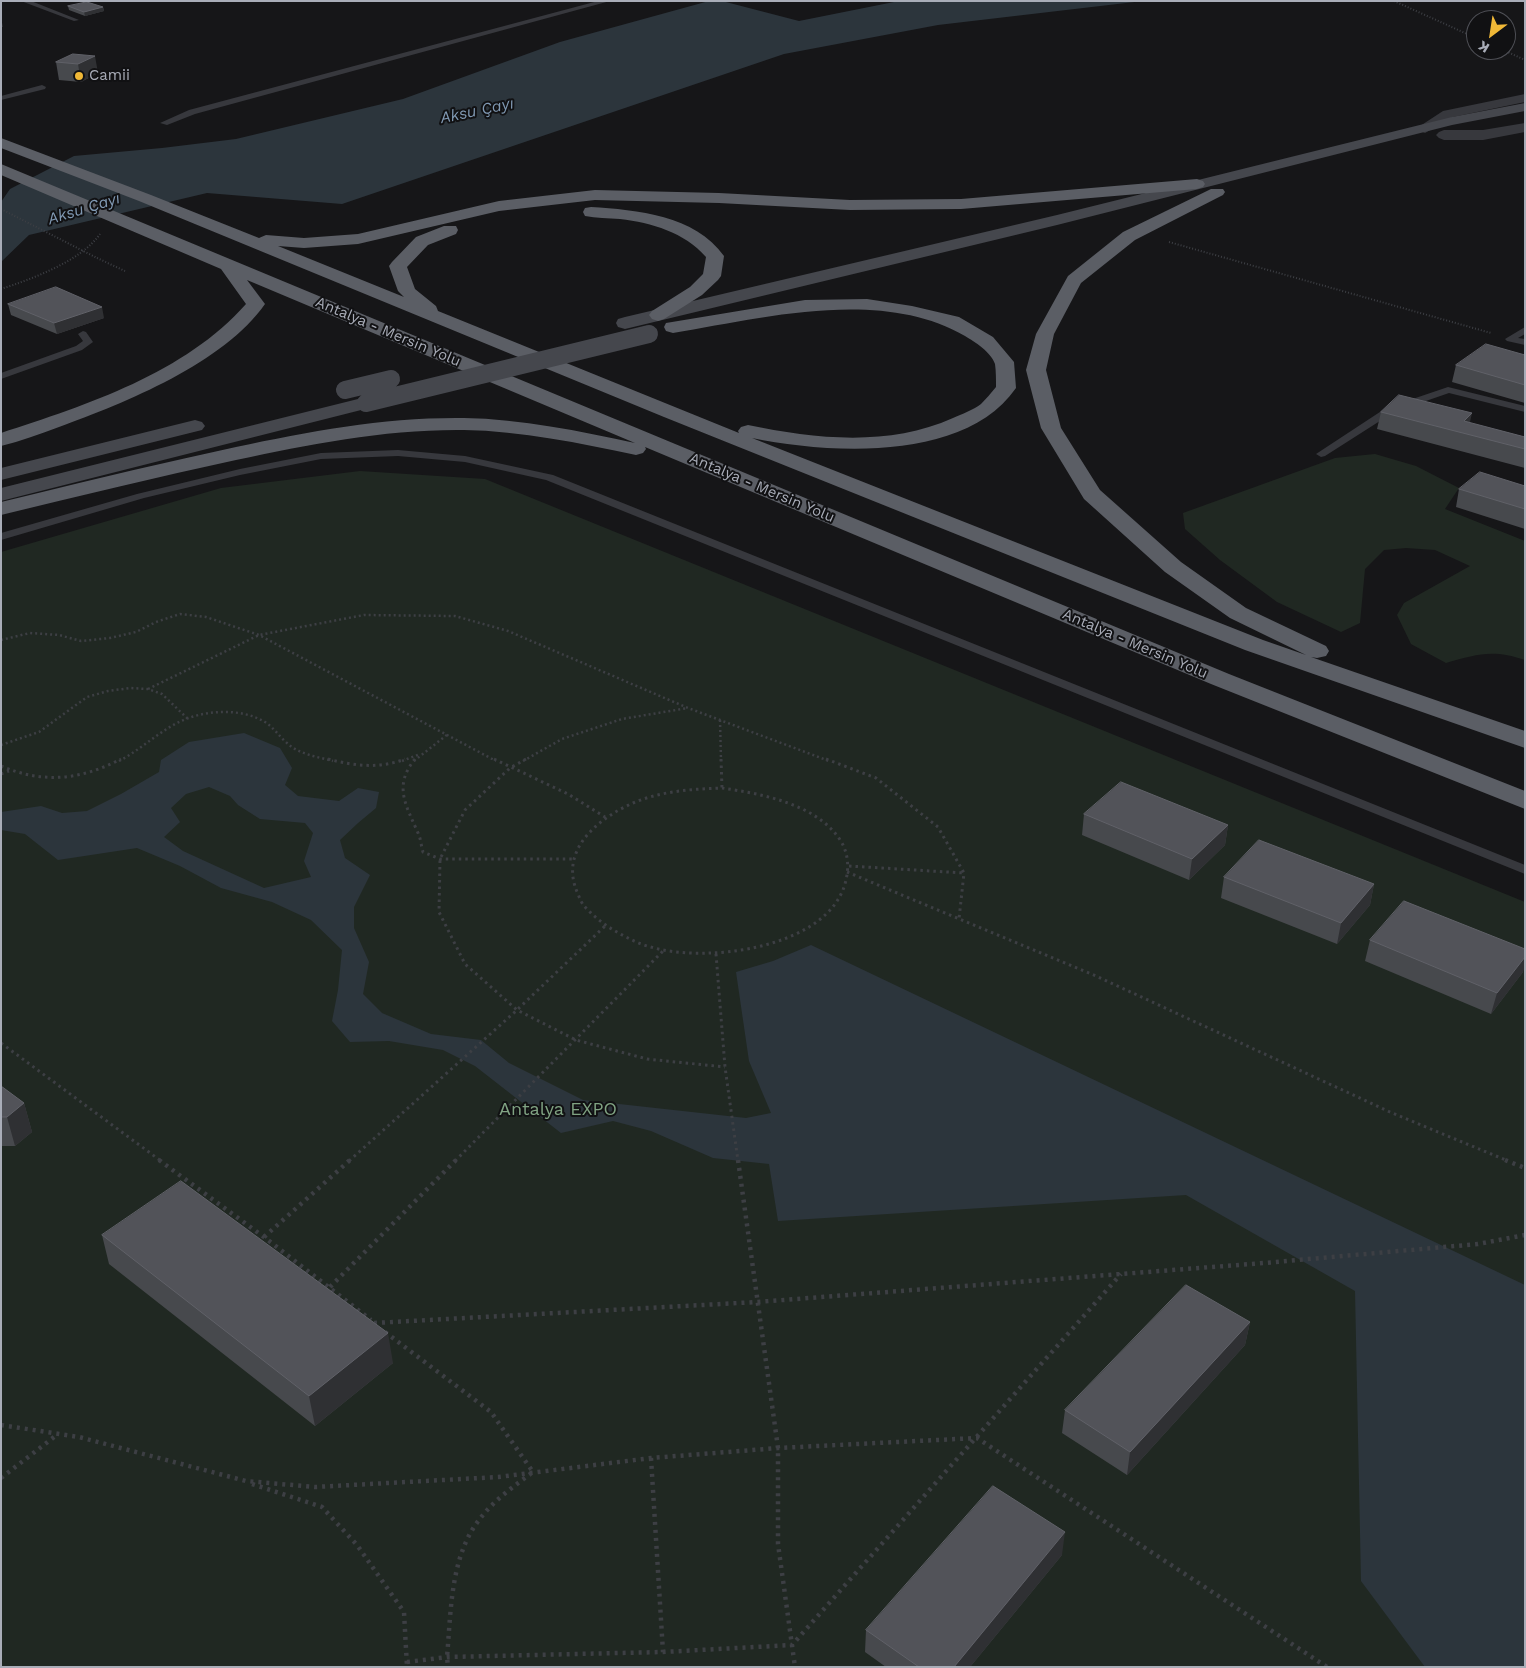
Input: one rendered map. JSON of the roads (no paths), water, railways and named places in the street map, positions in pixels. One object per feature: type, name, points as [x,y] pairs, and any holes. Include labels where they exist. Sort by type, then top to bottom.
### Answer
[{"type":"highway","name":"Antalya - Mersin Yolu","points":[[1,143],[145,198],[671,413],[1254,645],[1525,740]]},
{"type":"highway","name":"Antalya - Mersin Yolu","points":[[1,169],[228,266],[1220,679],[1525,801]]},
{"type":"highway","points":[[230,233],[274,241],[304,243],[358,239],[499,206],[595,195],[720,198],[850,205],[961,204],[1197,184]]},
{"type":"highway","points":[[1217,192],[1129,236],[1074,280],[1044,334],[1036,370],[1051,428],[1092,494],[1173,567],[1238,613],[1302,644],[1494,730]]},
{"type":"highway","points":[[443,321],[407,291],[398,266],[422,241],[462,226],[506,215],[571,210],[623,214],[670,225],[699,240],[715,256],[712,276],[696,291],[658,315]]},
{"type":"highway","points":[[1,440],[126,394],[180,366],[231,330],[256,304],[228,266]]},
{"type":"highway","points":[[671,413],[770,436],[834,444],[895,441],[952,428],[987,409],[1006,388],[1004,362],[986,341],[952,321],[912,310],[867,304],[805,304],[673,327]]},
{"type":"highway","points":[[1,509],[128,476],[287,442],[371,428],[464,424],[532,428],[700,462]]},
{"type":"main road","points":[[1,474],[1058,220],[1524,102]]},
{"type":"main road","points":[[1,495],[1525,116]]},
{"type":"street","points":[[1444,135],[1483,135],[1525,128]]},
{"type":"lane","points":[[24,1],[76,20]]},
{"type":"lane","points":[[164,123],[192,112],[548,15],[607,1]]},
{"type":"lane","points":[[1,98],[42,87]]},
{"type":"lane","points":[[1525,330],[1510,339],[1525,342]]},
{"type":"lane","points":[[1,376],[79,348],[88,342],[83,334]]},
{"type":"lane","points":[[1321,454],[1390,410],[1448,390],[1525,409]]},
{"type":"lane","points":[[1,537],[141,496],[240,472],[322,456],[398,453],[465,459],[549,477],[1525,870]]},
{"type":"water","name":"Aksu Çayı","points":[[709,1],[722,1],[799,21],[899,1],[1143,1],[938,25],[784,54],[342,204],[207,193],[29,235],[1,262],[1,202],[10,189],[74,156],[236,139],[403,99],[560,42]]},
{"type":"water","points":[[244,733],[280,748],[292,768],[285,785],[298,796],[339,801],[358,788],[379,792],[376,808],[340,840],[345,858],[370,875],[354,907],[354,928],[369,962],[363,994],[382,1013],[431,1034],[481,1040],[509,1063],[583,1100],[746,1118],[771,1113],[749,1061],[736,972],[773,961],[811,945],[1525,1285],[1525,1667],[1425,1667],[1361,1581],[1355,1291],[1186,1195],[778,1221],[769,1164],[713,1158],[651,1131],[613,1121],[561,1133],[475,1066],[443,1050],[389,1041],[350,1042],[332,1021],[338,990],[342,950],[311,920],[272,902],[221,888],[180,866],[137,848],[58,860],[25,834],[1,830],[1,812],[41,806],[62,813],[87,811],[159,772],[161,760],[189,742]],"holes":[[[209,787],[230,796],[238,805],[260,819],[305,823],[313,833],[304,861],[311,877],[264,888],[183,851],[164,837],[180,822],[171,808],[186,794]]]},
{"type":"place","name":"Camii","points":[[79,76]]},
{"type":"park label","name":"Antalya EXPO","points":[[558,1110]]}]
